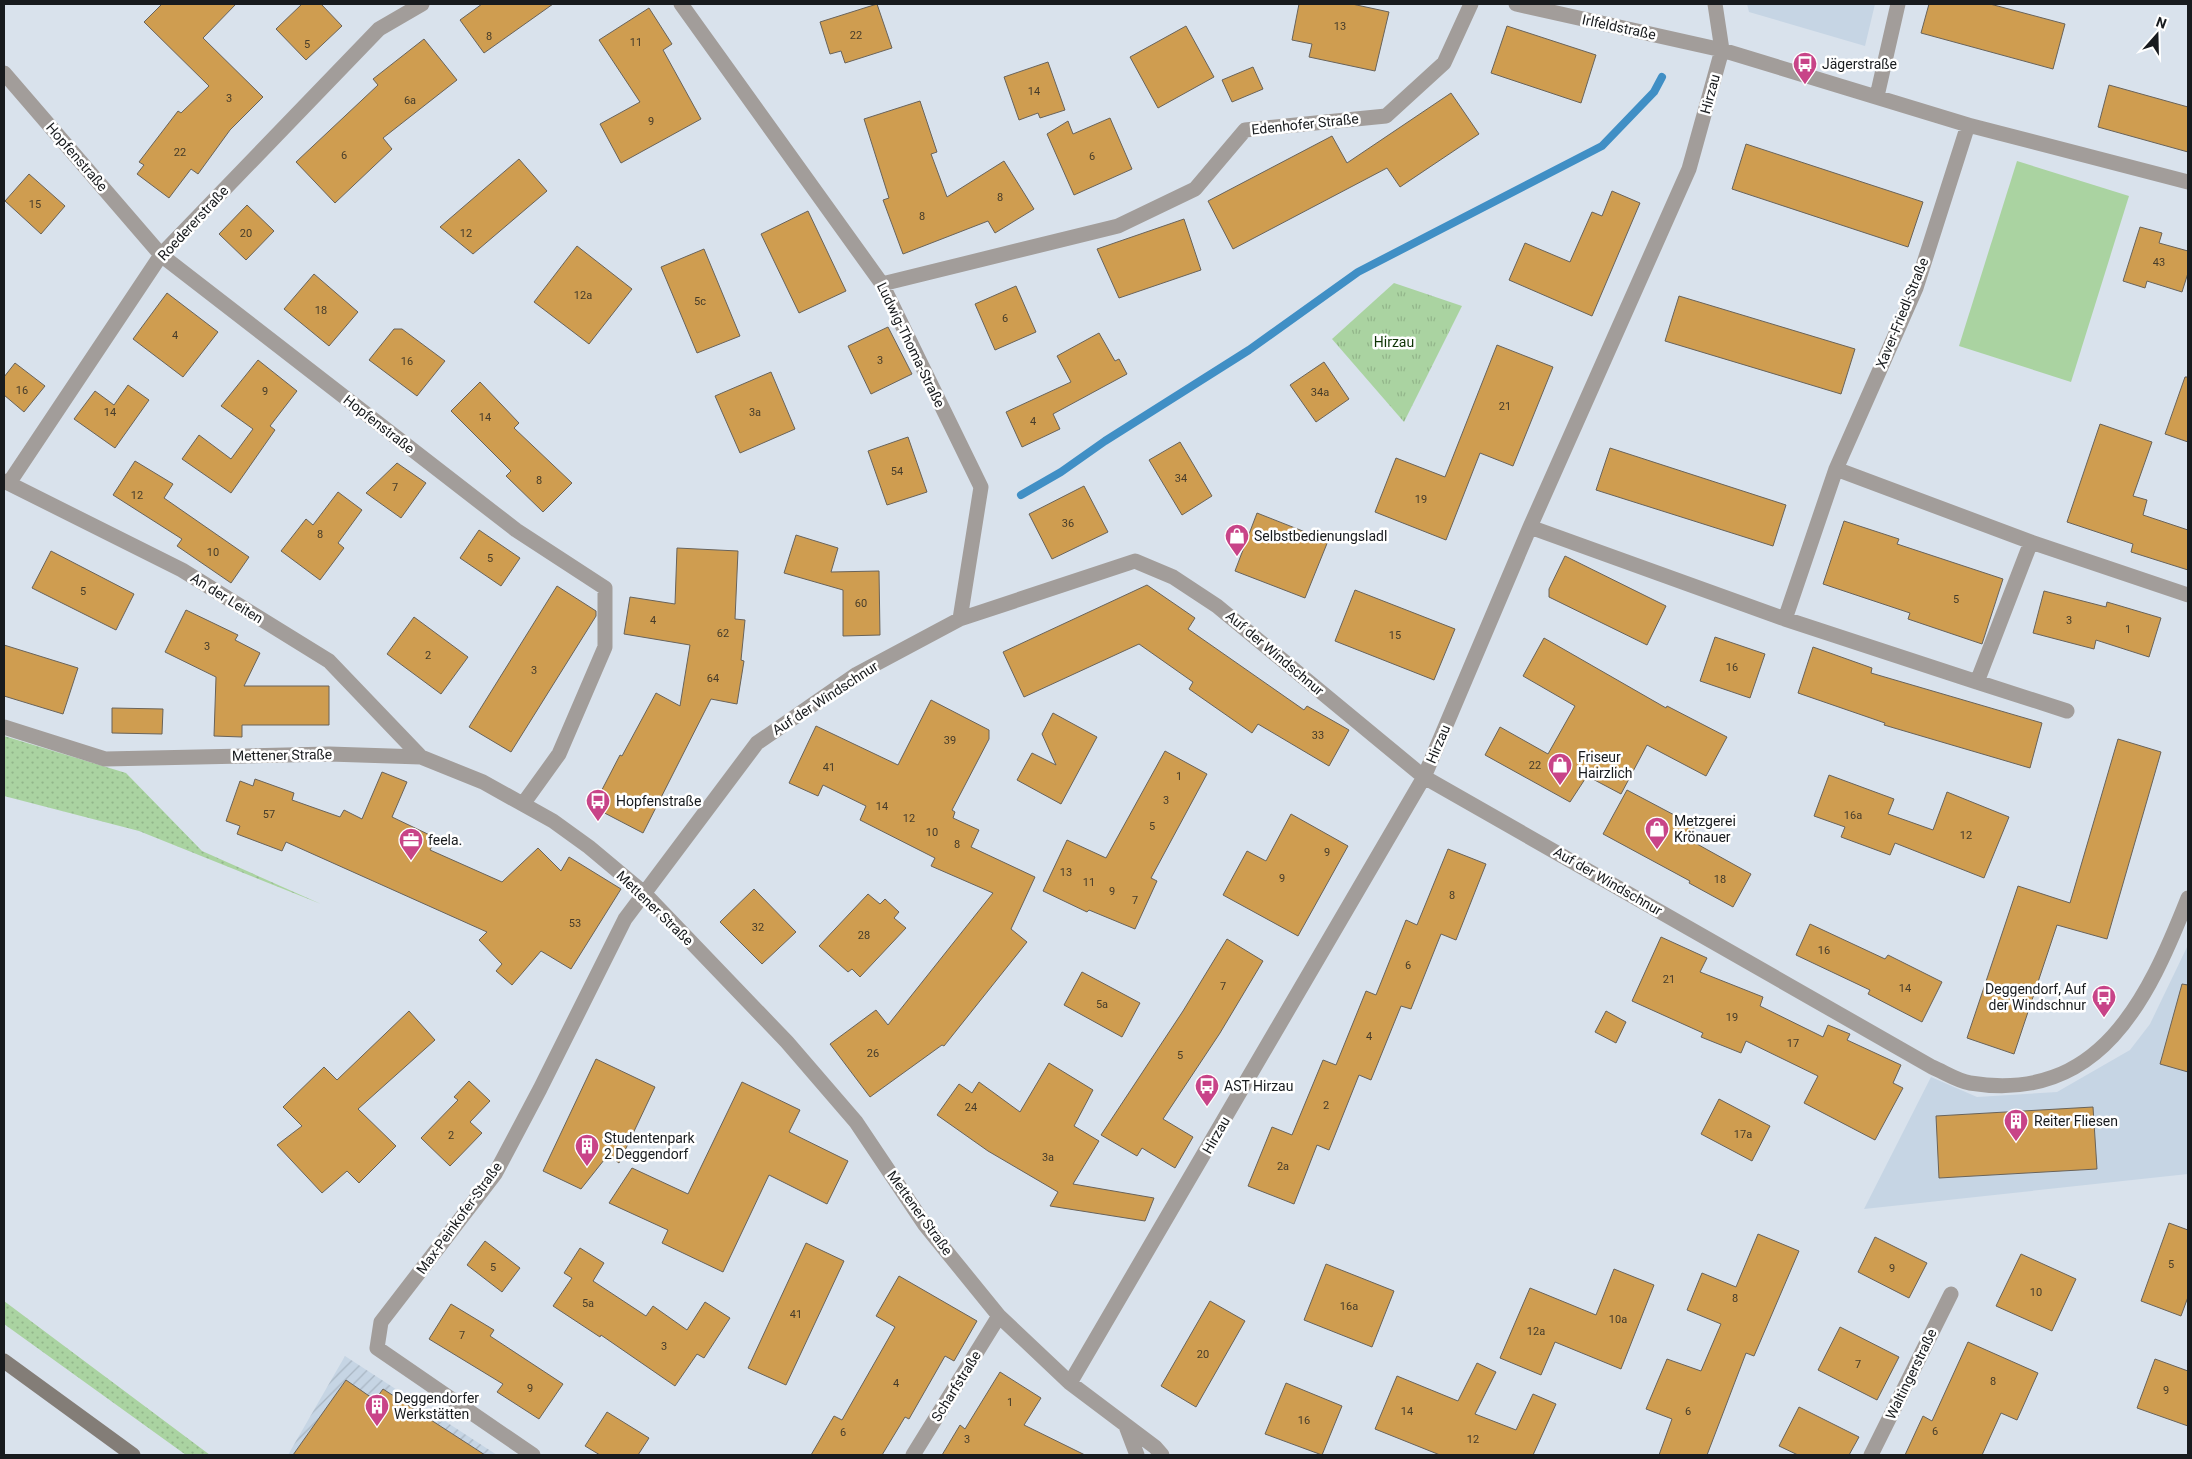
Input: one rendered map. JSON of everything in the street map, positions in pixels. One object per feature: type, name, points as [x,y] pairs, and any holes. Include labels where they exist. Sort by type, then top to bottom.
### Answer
[{"type":"main road","points":[[4,1361],[133,1455]]},
{"type":"street","name":"Roedererstraße","points":[[6,482],[161,255],[379,29],[422,4]]},
{"type":"street","name":"Ludwig-Thoma-Straße","points":[[681,4],[882,284],[981,487],[960,619]]},
{"type":"street","name":"Edenhofer Straße","points":[[882,284],[1118,226],[1195,189],[1245,130],[1386,116],[1444,63],[1472,4]]},
{"type":"street","name":"Irlfeldstraße","points":[[1516,4],[1722,50]]},
{"type":"street","name":"Hirzau","points":[[1070,1383],[1424,777],[1530,527],[1689,169],[1722,50],[1715,4]]},
{"type":"street","points":[[1877,96],[1898,4]]},
{"type":"street","points":[[1722,50],[1968,125],[2188,182]]},
{"type":"street","name":"Hopfenstraße","points":[[4,73],[161,255],[516,530],[605,588],[605,647],[559,754],[523,804]]},
{"type":"street","name":"Xaver-Friedl-Straße","points":[[1785,619],[1836,469],[1916,288],[1968,125]]},
{"type":"street","points":[[1836,469],[2030,542],[2188,595]]},
{"type":"street","name":"An der Leiten","points":[[6,482],[182,570],[329,661],[421,757]]},
{"type":"street","points":[[1530,527],[1785,619],[2066,711]]},
{"type":"street","points":[[1977,682],[2030,542]]},
{"type":"street","name":"Auf der Windschnur","points":[[644,893],[757,743],[857,674],[960,619],[1135,561],[1173,577],[1217,606],[1424,777],[1932,1067],[1969,1082],[2010,1085],[2043,1081],[2068,1071],[2096,1054],[2118,1031],[2134,1009],[2170,944],[2188,898]]},
{"type":"street","name":"Mettener Straße","points":[[4,727],[105,759],[329,754],[421,757],[483,782],[570,832],[644,893],[787,1042],[856,1122],[926,1225],[999,1316],[1070,1383],[1155,1447],[1162,1455]]},
{"type":"street","name":"Max-Peinkofer-Straße","points":[[532,1455],[377,1348],[382,1322],[495,1174],[625,919],[644,893]]},
{"type":"street","name":"Waltingerstraße","points":[[1872,1455],[1952,1294]]},
{"type":"street","name":"Scharfstraße","points":[[913,1455],[999,1316]]},
{"type":"street","points":[[1126,1426],[1136,1455]]},
{"type":"shaded area","points":[[1747,4],[1875,4],[1865,46],[1749,12]]},
{"type":"shaded area","points":[[2188,945],[2188,1174],[1864,1209],[1931,1077],[1977,1097],[2057,1092],[2130,1050],[2150,1024]]},
{"type":"shaded area","name":"Deggendorfer Werkstätten","points":[[345,1356],[497,1455],[288,1455]]},
{"type":"green space","points":[[2017,161],[2129,196],[2071,382],[1959,346]]},
{"type":"green space","name":"Hirzau","points":[[1394,283],[1462,306],[1404,422],[1332,339]]},
{"type":"green space","points":[[4,736],[126,773],[202,851],[321,904],[139,831],[4,796]]},
{"type":"green space","points":[[4,1301],[210,1455],[186,1455],[4,1324]]},
{"type":"building","points":[[162,4],[236,4],[203,38],[263,97],[230,130],[198,174],[191,169],[169,198],[137,174],[144,165],[139,162],[178,111],[181,113],[209,86],[144,22]]},
{"type":"building","points":[[302,4],[321,4],[342,26],[306,60],[276,29]]},
{"type":"building","points":[[482,4],[553,4],[484,53],[460,20]]},
{"type":"building","points":[[877,4],[892,48],[845,63],[841,51],[830,54],[820,22]]},
{"type":"building","points":[[1299,4],[1352,4],[1389,12],[1375,71],[1309,57],[1312,44],[1292,40]]},
{"type":"building","points":[[1929,4],[1990,4],[2065,24],[2053,69],[1921,33]]},
{"type":"building","points":[[649,8],[672,44],[663,50],[701,119],[621,163],[600,124],[640,102],[599,40]]},
{"type":"building","points":[[1186,26],[1214,77],[1158,108],[1130,57]]},
{"type":"building","points":[[1507,26],[1596,55],[1581,103],[1491,73]]},
{"type":"building","points":[[424,39],[457,80],[383,138],[392,149],[335,203],[296,162],[378,85],[373,79]]},
{"type":"building","points":[[1048,62],[1065,110],[1040,118],[1038,113],[1019,120],[1004,77]]},
{"type":"building","points":[[1253,67],[1263,89],[1232,102],[1222,80]]},
{"type":"building","points":[[2109,85],[2188,107],[2188,152],[2098,127]]},
{"type":"building","points":[[1451,93],[1479,134],[1400,187],[1387,168],[1233,249],[1208,201],[1332,136],[1347,163]]},
{"type":"building","points":[[920,101],[937,152],[931,154],[947,197],[1004,161],[1034,209],[995,233],[988,221],[903,254],[883,200],[889,198],[864,119]]},
{"type":"building","points":[[1110,118],[1132,169],[1074,195],[1047,134],[1068,121],[1073,134]]},
{"type":"building","points":[[1746,144],[1923,202],[1908,247],[1732,189]]},
{"type":"building","points":[[519,159],[547,191],[473,254],[440,227]]},
{"type":"building","points":[[29,174],[65,206],[41,234],[5,201]]},
{"type":"building","points":[[1612,191],[1640,203],[1592,316],[1509,280],[1525,243],[1570,262],[1592,212],[1602,216]]},
{"type":"building","points":[[247,205],[274,231],[246,260],[219,234]]},
{"type":"building","points":[[808,211],[846,291],[799,313],[761,234]]},
{"type":"building","points":[[1184,219],[1201,270],[1119,298],[1097,249]]},
{"type":"building","points":[[2140,227],[2162,233],[2159,243],[2188,251],[2188,273],[2182,292],[2147,281],[2145,288],[2123,281]]},
{"type":"building","points":[[577,246],[632,289],[589,344],[534,302]]},
{"type":"building","points":[[704,249],[740,336],[697,353],[661,267]]},
{"type":"building","points":[[314,274],[358,312],[329,346],[284,309]]},
{"type":"building","points":[[1016,286],[1036,332],[995,350],[975,304]]},
{"type":"building","points":[[167,293],[218,332],[183,377],[133,339]]},
{"type":"building","points":[[1679,296],[1855,349],[1841,394],[1665,341]]},
{"type":"building","points":[[888,327],[912,374],[871,394],[848,346]]},
{"type":"building","points":[[394,329],[402,329],[445,361],[417,396],[369,360]]},
{"type":"building","points":[[1099,333],[1115,361],[1119,359],[1127,374],[1053,414],[1060,429],[1022,447],[1006,412],[1071,382],[1057,356]]},
{"type":"building","points":[[1497,345],[1553,367],[1513,466],[1480,453],[1446,540],[1375,512],[1396,458],[1445,477]]},
{"type":"building","points":[[258,360],[297,391],[270,426],[275,430],[231,493],[182,459],[199,435],[231,459],[253,429],[221,406]]},
{"type":"building","points":[[1324,362],[1349,399],[1316,422],[1290,385]]},
{"type":"building","points":[[15,363],[45,386],[24,412],[4,395],[4,377]]},
{"type":"building","points":[[771,372],[795,429],[740,453],[715,396]]},
{"type":"building","points":[[2185,377],[2188,377],[2188,442],[2165,434]]},
{"type":"building","points":[[480,382],[519,423],[514,428],[572,483],[543,512],[506,476],[511,471],[451,411]]},
{"type":"building","points":[[128,385],[149,400],[115,448],[74,419],[95,391],[114,405]]},
{"type":"building","points":[[2100,424],[2152,442],[2133,496],[2147,500],[2143,515],[2188,530],[2188,570],[2131,552],[2133,544],[2067,522]]},
{"type":"building","points":[[908,437],[927,492],[887,505],[868,451]]},
{"type":"building","points":[[1180,442],[1212,496],[1182,515],[1149,460]]},
{"type":"building","points":[[1610,448],[1786,505],[1773,546],[1596,490]]},
{"type":"building","points":[[135,461],[173,484],[164,498],[249,557],[231,583],[177,546],[182,539],[113,495]]},
{"type":"building","points":[[397,463],[426,483],[401,518],[366,493]]},
{"type":"building","points":[[1084,486],[1108,532],[1052,559],[1029,514]]},
{"type":"building","points":[[338,492],[362,510],[338,543],[344,548],[320,580],[281,551],[306,519],[313,525]]},
{"type":"building","points":[[1257,513],[1328,541],[1305,598],[1235,571]]},
{"type":"building","points":[[1844,521],[1899,539],[1897,544],[2003,579],[1982,644],[1908,619],[1910,613],[1823,584]]},
{"type":"building","points":[[479,530],[520,558],[501,586],[460,558]]},
{"type":"building","points":[[796,535],[838,548],[831,572],[879,571],[880,635],[843,636],[843,590],[784,573]]},
{"type":"building","points":[[677,548],[738,551],[735,619],[745,620],[741,660],[744,661],[737,704],[711,699],[643,833],[593,807],[620,755],[622,756],[656,693],[680,706],[690,645],[624,634],[630,597],[675,604]]},
{"type":"building","points":[[51,551],[134,594],[116,630],[32,588]]},
{"type":"building","points":[[1565,556],[1666,606],[1647,645],[1549,597],[1549,589]]},
{"type":"building","points":[[1147,585],[1195,618],[1188,629],[1304,710],[1307,706],[1349,730],[1329,766],[1258,724],[1252,733],[1189,689],[1193,682],[1139,644],[1024,697],[1003,652]]},
{"type":"building","points":[[557,586],[596,611],[596,616],[511,752],[469,727]]},
{"type":"building","points":[[1355,590],[1455,629],[1434,680],[1335,641]]},
{"type":"building","points":[[2044,591],[2106,607],[2107,602],[2161,618],[2149,657],[2096,640],[2094,649],[2033,633]]},
{"type":"building","points":[[186,610],[238,635],[235,640],[260,653],[244,686],[329,686],[329,725],[242,725],[242,737],[214,736],[216,677],[165,652]]},
{"type":"building","points":[[414,617],[468,657],[441,694],[387,654]]},
{"type":"building","points":[[1715,637],[1765,654],[1750,698],[1700,681]]},
{"type":"building","points":[[1544,638],[1666,708],[1667,706],[1727,737],[1706,776],[1647,745],[1621,794],[1587,776],[1570,802],[1485,755],[1500,727],[1548,754],[1575,706],[1523,676]]},
{"type":"building","points":[[4,645],[78,668],[63,714],[4,696]]},
{"type":"building","points":[[1813,647],[1872,668],[1871,673],[2042,723],[2030,768],[1884,725],[1885,723],[1798,693]]},
{"type":"building","points":[[931,700],[989,730],[989,739],[952,810],[955,812],[953,818],[979,830],[971,847],[1035,877],[1011,929],[1027,942],[944,1046],[942,1045],[870,1097],[830,1044],[876,1010],[888,1025],[993,893],[931,866],[935,858],[860,820],[866,806],[823,785],[818,796],[789,783],[816,726],[898,765]]},
{"type":"building","points":[[112,708],[163,709],[162,734],[112,733]]},
{"type":"building","points":[[1053,713],[1097,737],[1061,804],[1017,780],[1032,753],[1056,765],[1042,734]]},
{"type":"building","points":[[2118,739],[2161,752],[2107,939],[2057,925],[2014,1054],[1967,1038],[2018,886],[2070,903]]},
{"type":"building","points":[[1165,751],[1207,774],[1151,878],[1157,881],[1135,929],[1089,910],[1087,912],[1043,891],[1067,840],[1106,858]]},
{"type":"building","points":[[382,772],[407,782],[392,817],[436,838],[430,850],[502,882],[538,848],[561,871],[569,857],[621,889],[571,969],[541,951],[512,985],[496,971],[502,964],[479,940],[487,932],[286,842],[282,851],[237,834],[240,826],[226,821],[240,781],[253,786],[255,779],[294,793],[292,800],[340,817],[344,810],[362,819]]},
{"type":"building","points":[[1829,775],[1894,799],[1888,814],[1933,830],[1947,792],[2009,817],[1984,878],[1895,843],[1890,855],[1841,837],[1845,827],[1814,816]]},
{"type":"building","points":[[1627,790],[1695,826],[1688,839],[1751,874],[1733,907],[1689,883],[1690,881],[1603,834]]},
{"type":"building","points":[[1291,814],[1348,846],[1298,936],[1223,895],[1247,851],[1266,861]]},
{"type":"building","points":[[1448,849],[1486,864],[1456,940],[1441,934],[1411,1009],[1401,1006],[1371,1080],[1359,1075],[1329,1150],[1317,1145],[1294,1204],[1248,1186],[1272,1127],[1292,1135],[1323,1060],[1336,1065],[1366,991],[1376,995],[1406,920],[1417,925]]},
{"type":"building","points":[[754,889],[796,932],[762,964],[720,922]]},
{"type":"building","points":[[868,894],[880,904],[885,899],[899,912],[894,918],[906,928],[860,977],[852,969],[848,972],[819,946]]},
{"type":"building","points":[[1810,924],[1885,959],[1888,955],[1942,982],[1922,1022],[1868,994],[1870,990],[1796,955]]},
{"type":"building","points":[[1661,937],[1707,958],[1700,972],[1763,997],[1760,1006],[1823,1037],[1828,1025],[1850,1034],[1847,1040],[1901,1065],[1893,1083],[1903,1088],[1875,1140],[1804,1103],[1818,1076],[1746,1041],[1741,1053],[1701,1037],[1703,1033],[1632,1001]]},
{"type":"building","points":[[1227,939],[1263,961],[1220,1033],[1163,1119],[1193,1137],[1175,1168],[1142,1148],[1137,1156],[1101,1135],[1183,1011]]},
{"type":"building","points":[[1082,972],[1140,1003],[1122,1037],[1064,1005]]},
{"type":"building","points":[[2182,984],[2188,985],[2188,1072],[2160,1064]]},
{"type":"building","points":[[409,1011],[435,1040],[358,1109],[396,1146],[359,1183],[347,1171],[322,1193],[277,1145],[302,1126],[283,1107],[324,1067],[337,1080]]},
{"type":"building","points":[[1606,1011],[1626,1022],[1616,1043],[1595,1032]]},
{"type":"building","points":[[596,1059],[655,1087],[619,1163],[608,1155],[581,1189],[543,1171]]},
{"type":"building","points":[[1049,1063],[1093,1090],[1074,1126],[1099,1141],[1073,1184],[1154,1198],[1145,1221],[1050,1206],[1058,1192],[988,1151],[937,1115],[959,1084],[972,1093],[979,1082],[1020,1112]]},
{"type":"building","points":[[469,1081],[490,1101],[470,1122],[482,1133],[450,1166],[421,1138],[458,1100],[454,1097]]},
{"type":"building","name":"Studentenpark 2 Deggendorf","points":[[742,1082],[800,1110],[789,1132],[848,1161],[827,1204],[769,1175],[723,1272],[662,1243],[668,1230],[609,1203],[632,1168],[688,1194]]},
{"type":"building","points":[[1719,1099],[1770,1126],[1752,1161],[1701,1134]]},
{"type":"building","name":"Reiter Fliesen","points":[[2093,1107],[2097,1169],[1939,1178],[1936,1116]]},
{"type":"building","points":[[2169,1223],[2188,1230],[2188,1297],[2181,1316],[2141,1301]]},
{"type":"building","points":[[1758,1234],[1799,1251],[1754,1356],[1746,1353],[1707,1455],[1659,1455],[1672,1419],[1646,1409],[1667,1359],[1701,1371],[1721,1324],[1687,1310],[1702,1273],[1736,1287]]},
{"type":"building","points":[[1875,1237],[1927,1263],[1909,1298],[1858,1272]]},
{"type":"building","points":[[485,1241],[520,1268],[502,1292],[467,1265]]},
{"type":"building","points":[[806,1243],[844,1261],[786,1385],[748,1368]]},
{"type":"building","points":[[580,1248],[604,1263],[593,1281],[646,1316],[653,1306],[687,1330],[705,1302],[730,1318],[704,1358],[697,1354],[675,1386],[601,1335],[600,1337],[553,1306],[572,1278],[564,1273]]},
{"type":"building","points":[[2021,1254],[2076,1279],[2052,1331],[1996,1306]]},
{"type":"building","points":[[1326,1264],[1394,1291],[1372,1347],[1304,1320]]},
{"type":"building","points":[[1614,1269],[1654,1285],[1621,1369],[1555,1342],[1541,1375],[1500,1358],[1530,1288],[1596,1315]]},
{"type":"building","points":[[899,1276],[977,1321],[954,1361],[945,1356],[909,1419],[905,1417],[882,1455],[811,1455],[834,1416],[842,1420],[895,1327],[876,1316]]},
{"type":"building","points":[[1210,1301],[1245,1321],[1196,1407],[1161,1386]]},
{"type":"building","points":[[451,1304],[494,1330],[490,1336],[563,1384],[539,1419],[497,1392],[503,1384],[429,1339]]},
{"type":"building","points":[[1840,1327],[1899,1357],[1877,1400],[1818,1370]]},
{"type":"building","points":[[1968,1342],[2038,1373],[2017,1420],[2001,1413],[1982,1455],[1905,1455],[1923,1416],[1932,1421]]},
{"type":"building","points":[[2155,1359],[2188,1371],[2188,1426],[2137,1408]]},
{"type":"building","points":[[1477,1363],[1496,1372],[1475,1414],[1516,1430],[1533,1394],[1556,1404],[1533,1455],[1440,1455],[1375,1429],[1397,1376],[1458,1401]]},
{"type":"building","points":[[1000,1372],[1041,1398],[1024,1425],[1085,1455],[942,1455],[960,1425],[965,1429]]},
{"type":"building","name":"Deggendorfer Werkstätten","points":[[346,1380],[375,1400],[383,1389],[485,1455],[293,1455]]},
{"type":"building","points":[[1286,1383],[1342,1406],[1322,1455],[1265,1434]]},
{"type":"building","points":[[1799,1407],[1859,1437],[1849,1455],[1798,1455],[1779,1446]]},
{"type":"building","points":[[607,1412],[649,1438],[638,1455],[600,1455],[585,1446]]},
{"type":"waterway","points":[[1021,495],[1061,472],[1105,441],[1249,350],[1358,272],[1602,146],[1654,92],[1662,77]]},
{"type":"place","name":"Jägerstraße","points":[[1805,85]]},
{"type":"place","name":"Selbstbedienungsladl","points":[[1237,557]]},
{"type":"place","name":"Friseur Hairzlich","points":[[1560,786]]},
{"type":"place","name":"Hopfenstraße","points":[[598,822]]},
{"type":"place","name":"Metzgerei Krönauer","points":[[1657,850]]},
{"type":"place","name":"feela.","points":[[411,861]]},
{"type":"place","name":"Deggendorf, Auf der Windschnur","points":[[2104,1018]]},
{"type":"place","name":"AST Hirzau","points":[[1207,1107]]},
{"type":"place","name":"Reiter Fliesen","points":[[2016,1142]]},
{"type":"place","name":"Studentenpark 2 Deggendorf","points":[[587,1167]]},
{"type":"place","name":"Deggendorfer Werkstätten","points":[[377,1427]]}]
